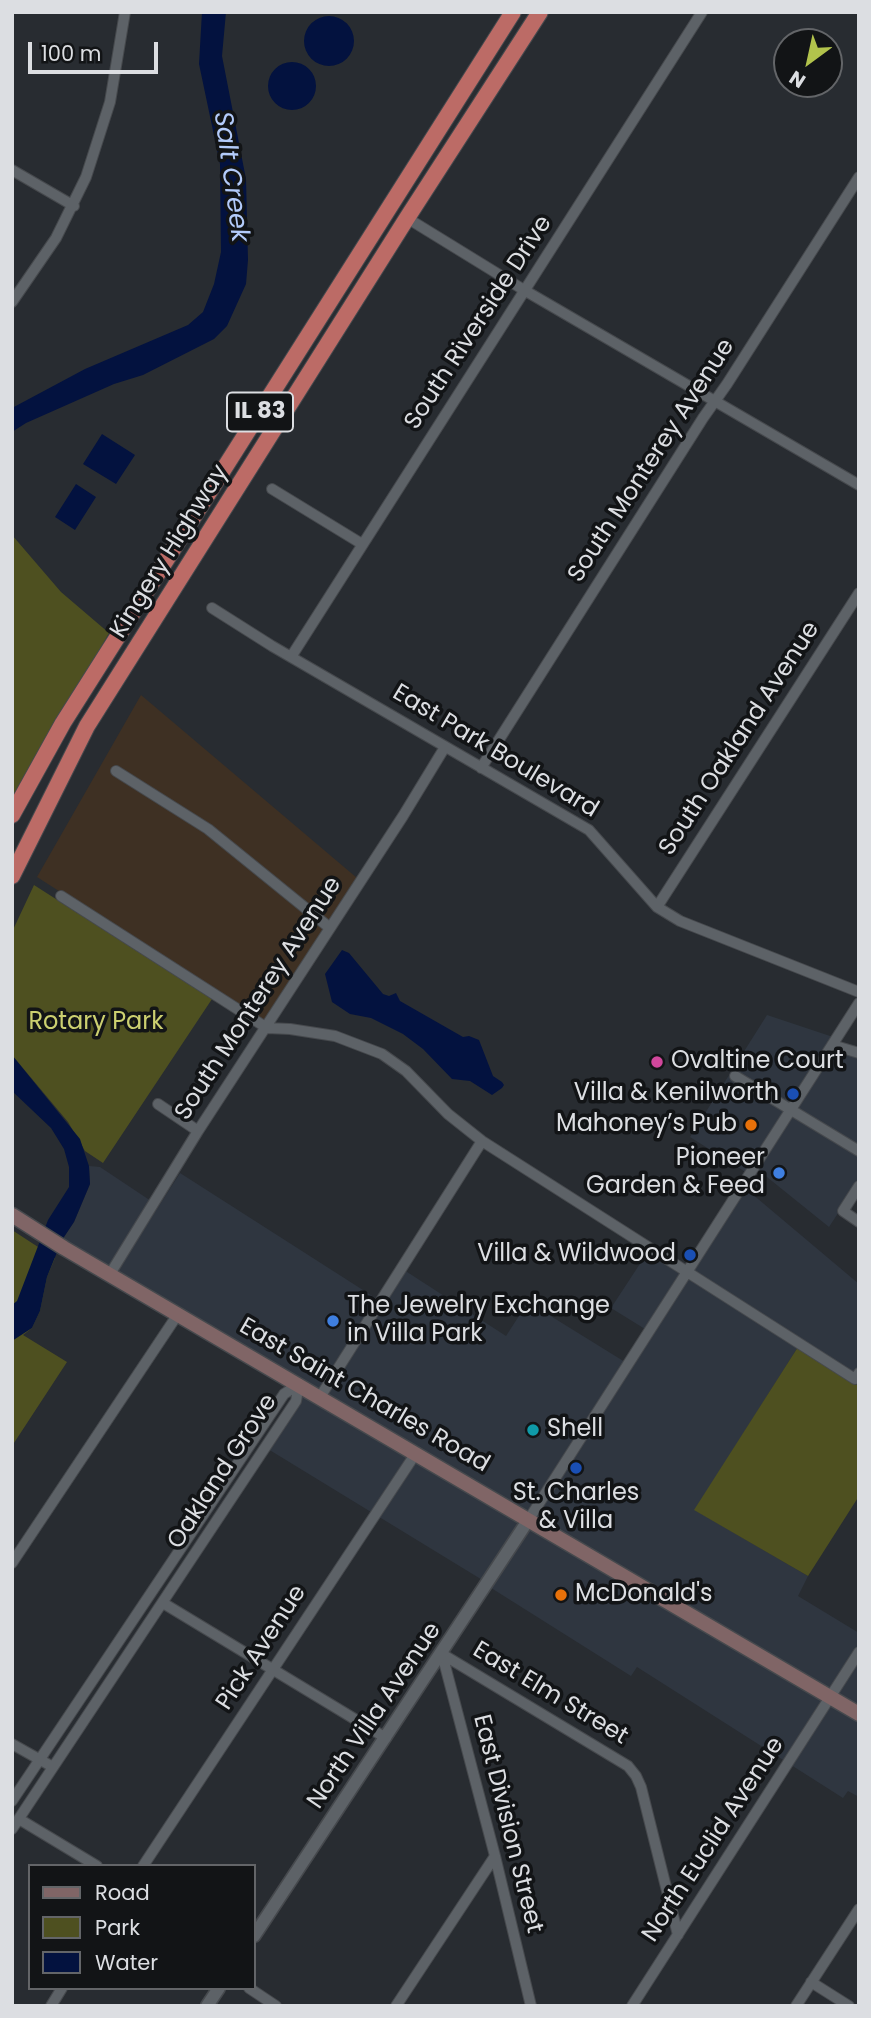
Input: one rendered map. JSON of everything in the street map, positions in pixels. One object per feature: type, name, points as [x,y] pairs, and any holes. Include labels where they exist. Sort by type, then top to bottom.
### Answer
[{"type":"highway","name":"Kingery Highway","points":[[12,816],[63,723],[513,12]]},
{"type":"highway","name":"Kingery Highway","points":[[12,876],[87,726],[540,12]]},
{"type":"main road","name":"East Saint Charles Road","points":[[12,1214],[64,1248],[859,1714]]},
{"type":"street","points":[[12,302],[38,266],[74,206],[98,146],[108,112],[125,12]]},
{"type":"street","name":"South Riverside Drive","points":[[291,657],[702,12]]},
{"type":"street","points":[[12,170],[74,206]]},
{"type":"street","name":"South Monterey Avenue","points":[[481,768],[859,177]]},
{"type":"street","points":[[407,218],[524,290],[859,485]]},
{"type":"street","points":[[272,489],[362,544]]},
{"type":"street","name":"South Oakland Avenue","points":[[657,908],[859,593]]},
{"type":"street","name":"East Park Boulevard","points":[[212,608],[291,657],[589,830],[657,908],[680,921],[859,992]]},
{"type":"street","name":"South Monterey Avenue","points":[[110,1274],[198,1131],[267,1028],[445,747]]},
{"type":"street","points":[[116,771],[208,829],[330,928]]},
{"type":"street","points":[[61,897],[267,1028],[335,1036],[382,1054],[406,1071],[448,1114],[482,1140],[857,1376]]},
{"type":"street","points":[[529,1519],[859,1003]]},
{"type":"street","points":[[832,1045],[859,1053]]},
{"type":"street","points":[[735,1076],[859,1151]]},
{"type":"street","points":[[158,1104],[198,1131]]},
{"type":"street","points":[[320,1397],[482,1140]]},
{"type":"street","points":[[859,1186],[843,1211],[859,1222]]},
{"type":"street","points":[[12,1563],[178,1314]]},
{"type":"street","name":"Oakland Grove","points":[[12,1829],[296,1401],[299,1384]]},
{"type":"street","name":"Oakland Grove","points":[[12,1801],[284,1394],[299,1384]]},
{"type":"street","name":"Pick Avenue","points":[[144,1864],[416,1453]]},
{"type":"street","name":"North Villa Avenue","points":[[256,1933],[529,1519]]},
{"type":"street","points":[[163,1603],[386,1738]]},
{"type":"street","name":"North Euclid Avenue","points":[[632,2006],[859,1653]]},
{"type":"street","name":"East Division Street","points":[[442,1654],[531,2006]]},
{"type":"street","name":"East Elm Street","points":[[442,1654],[619,1759],[636,1776],[678,1935]]},
{"type":"street","points":[[12,1744],[53,1768]]},
{"type":"street","points":[[19,1819],[94,1864]]},
{"type":"street","points":[[396,2006],[495,1856]]},
{"type":"street","points":[[796,2006],[859,1909]]},
{"type":"street","points":[[811,1982],[849,2006]]},
{"type":"street","points":[[51,2006],[61,1990]]},
{"type":"street","points":[[207,2006],[218,1990]]},
{"type":"street","points":[[252,1990],[276,2006]]},
{"type":"shaded area","points":[[141,695],[357,878],[265,1023],[37,877]]},
{"type":"shaded area","points":[[767,1015],[833,1037],[747,1173],[690,1137]]},
{"type":"shaded area","points":[[833,1048],[859,1056],[859,1181],[829,1227],[757,1169]]},
{"type":"shaded area","points":[[89,1166],[100,1167],[151,1201],[108,1268],[62,1240],[74,1222],[90,1184]]},
{"type":"shaded area","points":[[180,1173],[377,1299],[319,1392],[116,1273]]},
{"type":"shaded area","points":[[745,1188],[859,1284],[859,1365],[853,1374],[692,1270]]},
{"type":"shaded area","points":[[649,1250],[683,1272],[645,1329],[611,1308]]},
{"type":"shaded area","points":[[404,1270],[506,1336],[528,1302],[625,1362],[528,1514],[324,1396]]},
{"type":"shaded area","points":[[688,1275],[798,1347],[695,1510],[808,1576],[798,1596],[859,1633],[859,1710],[535,1518]]},
{"type":"shaded area","points":[[300,1390],[524,1520],[484,1581],[263,1446]]},
{"type":"shaded area","points":[[529,1523],[859,1717],[859,1797],[848,1791],[843,1798],[637,1667],[631,1676],[488,1586]]},
{"type":"green space","points":[[12,535],[61,592],[109,633],[12,804]]},
{"type":"green space","name":"Rotary Park","points":[[34,885],[212,999],[103,1163],[85,1151],[68,1122],[12,1055],[12,932]]},
{"type":"green space","points":[[12,1230],[55,1258],[47,1277],[40,1311],[32,1328],[23,1335],[67,1362],[12,1446]]},
{"type":"green space","points":[[798,1347],[856,1385],[859,1382],[859,1496],[808,1576],[694,1510]]},
{"type":"water","name":"Salt Creek","points":[[202,12],[226,12],[222,56],[246,179],[246,284],[227,326],[214,339],[143,375],[114,384],[26,423],[12,432],[12,408],[85,369],[188,325],[203,312],[214,284],[221,252],[220,164],[199,64]]},
{"type":"water","points":[[329,16],[346,24],[354,41],[346,58],[329,66],[312,58],[304,41],[312,24]]},
{"type":"water","points":[[292,62],[309,69],[316,86],[309,103],[292,110],[275,103],[268,86],[275,69]]},
{"type":"water","points":[[102,434],[135,455],[116,484],[83,464]]},
{"type":"water","points":[[76,484],[96,497],[75,530],[55,517]]},
{"type":"water","points":[[342,950],[349,953],[383,994],[389,996],[396,993],[400,1001],[463,1037],[479,1040],[493,1076],[504,1085],[502,1088],[492,1095],[470,1081],[452,1079],[423,1049],[403,1034],[371,1018],[350,1014],[332,1002],[325,974]]},
{"type":"water","points":[[12,1055],[80,1139],[89,1166],[90,1184],[47,1277],[40,1311],[32,1328],[12,1341],[12,1305],[17,1301],[48,1220],[69,1187],[69,1167],[64,1149],[51,1128],[12,1091]]},
{"type":"place","name":"Ovaltine Court","points":[[657,1062]]},
{"type":"place","name":"Villa & Kenilworth","points":[[793,1094]]},
{"type":"place","name":"Mahoney’s Pub","points":[[751,1125]]},
{"type":"place","name":"Pioneer Garden & Feed","points":[[779,1173]]},
{"type":"place","name":"Villa & Wildwood","points":[[690,1255]]},
{"type":"place","name":"The Jewelry Exchange in Villa Park","points":[[333,1321]]},
{"type":"place","name":"Shell","points":[[533,1430]]},
{"type":"place","name":"St. Charles & Villa","points":[[576,1468]]},
{"type":"place","name":"McDonald's","points":[[561,1595]]}]
